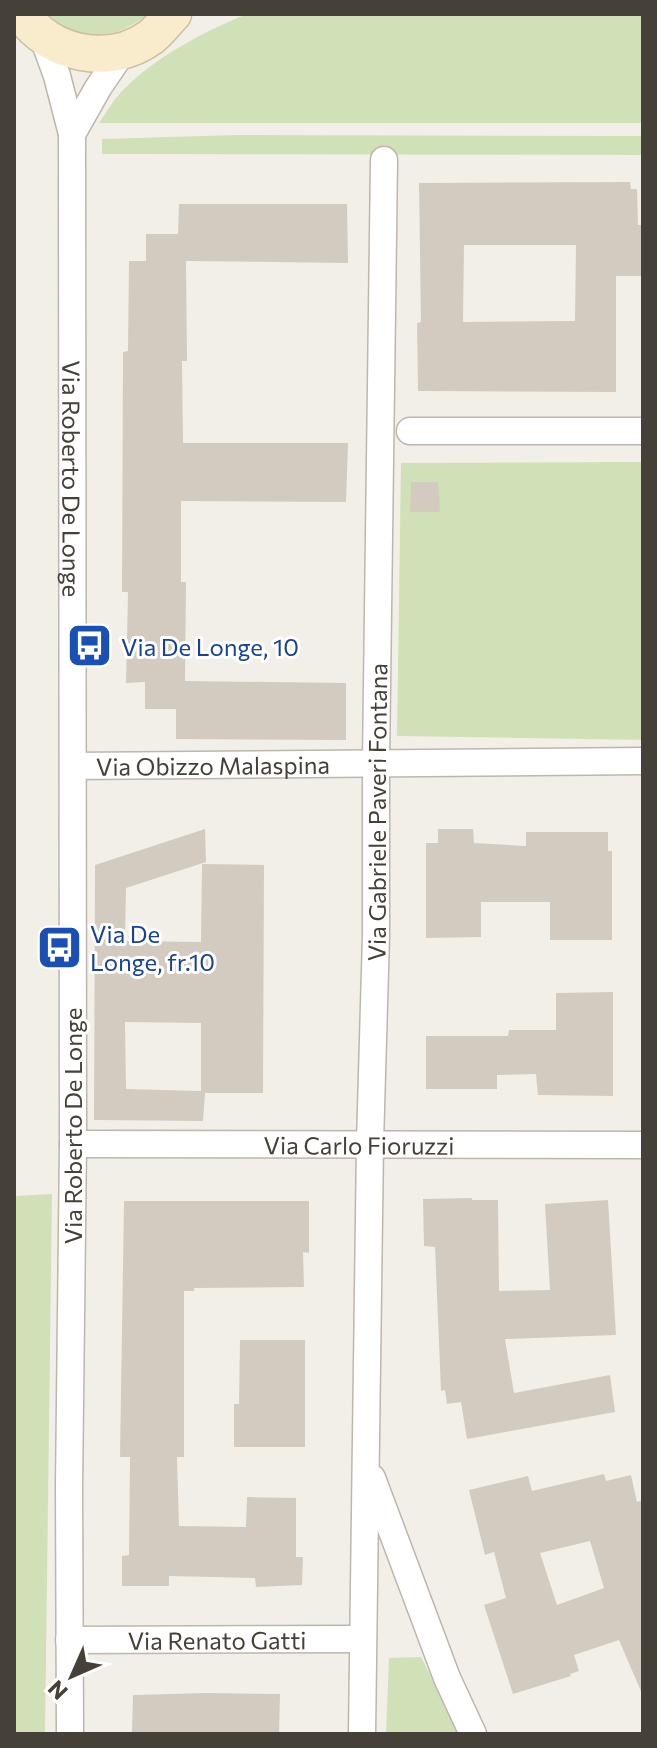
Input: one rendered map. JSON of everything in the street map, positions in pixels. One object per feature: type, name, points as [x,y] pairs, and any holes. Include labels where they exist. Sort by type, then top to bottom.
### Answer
[{"type":"main road","points":[[33,25],[68,50],[95,55],[123,51],[151,37],[173,14]]},
{"type":"street","name":"Via Roberto De Longe","points":[[33,25],[57,76],[72,134],[70,1734]]},
{"type":"street","points":[[72,134],[123,51]]},
{"type":"street","name":"Via Gabriele Paveri Fontana","points":[[362,1734],[376,936],[384,160]]},
{"type":"street","points":[[410,431],[643,431]]},
{"type":"street","name":"Via Obizzo Malaspina","points":[[73,766],[643,761]]},
{"type":"street","name":"Via Carlo Fioruzzi","points":[[73,1144],[643,1145]]},
{"type":"street","name":"Via Gabriele Paveri Fontana","points":[[366,1464],[447,1678],[473,1734]]},
{"type":"street","name":"Via Renato Gatti","points":[[69,1640],[363,1639]]},
{"type":"green space","points":[[47,14],[149,14],[123,29],[98,35],[73,30]]},
{"type":"green space","points":[[247,14],[643,14],[643,123],[99,123],[121,92],[152,65],[198,37]]},
{"type":"green space","points":[[236,135],[643,136],[643,155],[102,154],[102,139]]},
{"type":"green space","points":[[643,462],[643,740],[397,736],[401,463]]},
{"type":"green space","points":[[52,1194],[45,1734],[14,1734],[14,1196]]},
{"type":"green space","points":[[421,1657],[460,1734],[386,1734],[389,1658]]},
{"type":"building","points":[[630,182],[631,189],[637,189],[638,225],[643,225],[641,276],[616,276],[616,392],[418,391],[417,323],[421,322],[419,183]],"holes":[[[464,245],[576,245],[575,321],[463,322]]]},
{"type":"building","points":[[179,204],[347,204],[348,263],[186,261],[187,361],[182,361],[183,443],[348,443],[346,502],[181,501],[181,582],[186,582],[185,681],[346,683],[346,740],[176,739],[176,709],[145,709],[145,682],[126,683],[128,592],[122,592],[123,352],[128,351],[129,261],[146,261],[146,234],[178,234]]},
{"type":"building","points":[[411,482],[438,482],[440,512],[410,512]]},
{"type":"building","points":[[205,829],[206,862],[126,888],[125,941],[201,942],[202,864],[264,865],[263,1093],[205,1093],[203,1121],[94,1120],[95,865]],"holes":[[[125,1022],[201,1023],[201,1091],[126,1089]]]},
{"type":"building","points":[[438,829],[473,829],[474,843],[526,846],[526,832],[608,832],[608,851],[612,851],[612,940],[550,940],[550,902],[481,902],[481,937],[426,938],[426,843],[438,843]]},
{"type":"building","points":[[613,992],[613,1096],[538,1095],[536,1074],[497,1075],[497,1089],[426,1089],[426,1036],[508,1036],[509,1030],[556,1030],[556,993]]},
{"type":"building","points":[[423,1199],[498,1200],[499,1291],[550,1290],[545,1204],[608,1200],[616,1335],[505,1339],[514,1393],[610,1375],[615,1412],[467,1439],[461,1402],[447,1404],[445,1390],[441,1391],[435,1247],[424,1246]]},
{"type":"building","points":[[124,1201],[309,1201],[309,1253],[303,1252],[304,1287],[194,1288],[194,1291],[184,1291],[184,1457],[177,1457],[179,1526],[246,1527],[247,1497],[296,1498],[296,1557],[303,1557],[302,1585],[256,1587],[255,1578],[169,1576],[169,1586],[122,1586],[122,1556],[129,1555],[130,1457],[120,1457]]},
{"type":"building","points":[[240,1340],[305,1340],[305,1447],[234,1447],[234,1404],[239,1404]]},
{"type":"building","points":[[604,1474],[606,1481],[631,1475],[637,1502],[643,1500],[643,1696],[619,1640],[574,1655],[579,1671],[571,1676],[513,1694],[484,1605],[506,1598],[494,1552],[485,1555],[469,1490],[528,1476],[532,1491]],"holes":[[[590,1541],[604,1588],[557,1605],[540,1553]]]},
{"type":"building","points":[[280,1694],[279,1734],[132,1734],[133,1695]]},
{"type":"place","name":"Via De Longe, 10","points":[[90,646]]},
{"type":"place","name":"Via De Longe, fr.10","points":[[59,947]]}]
